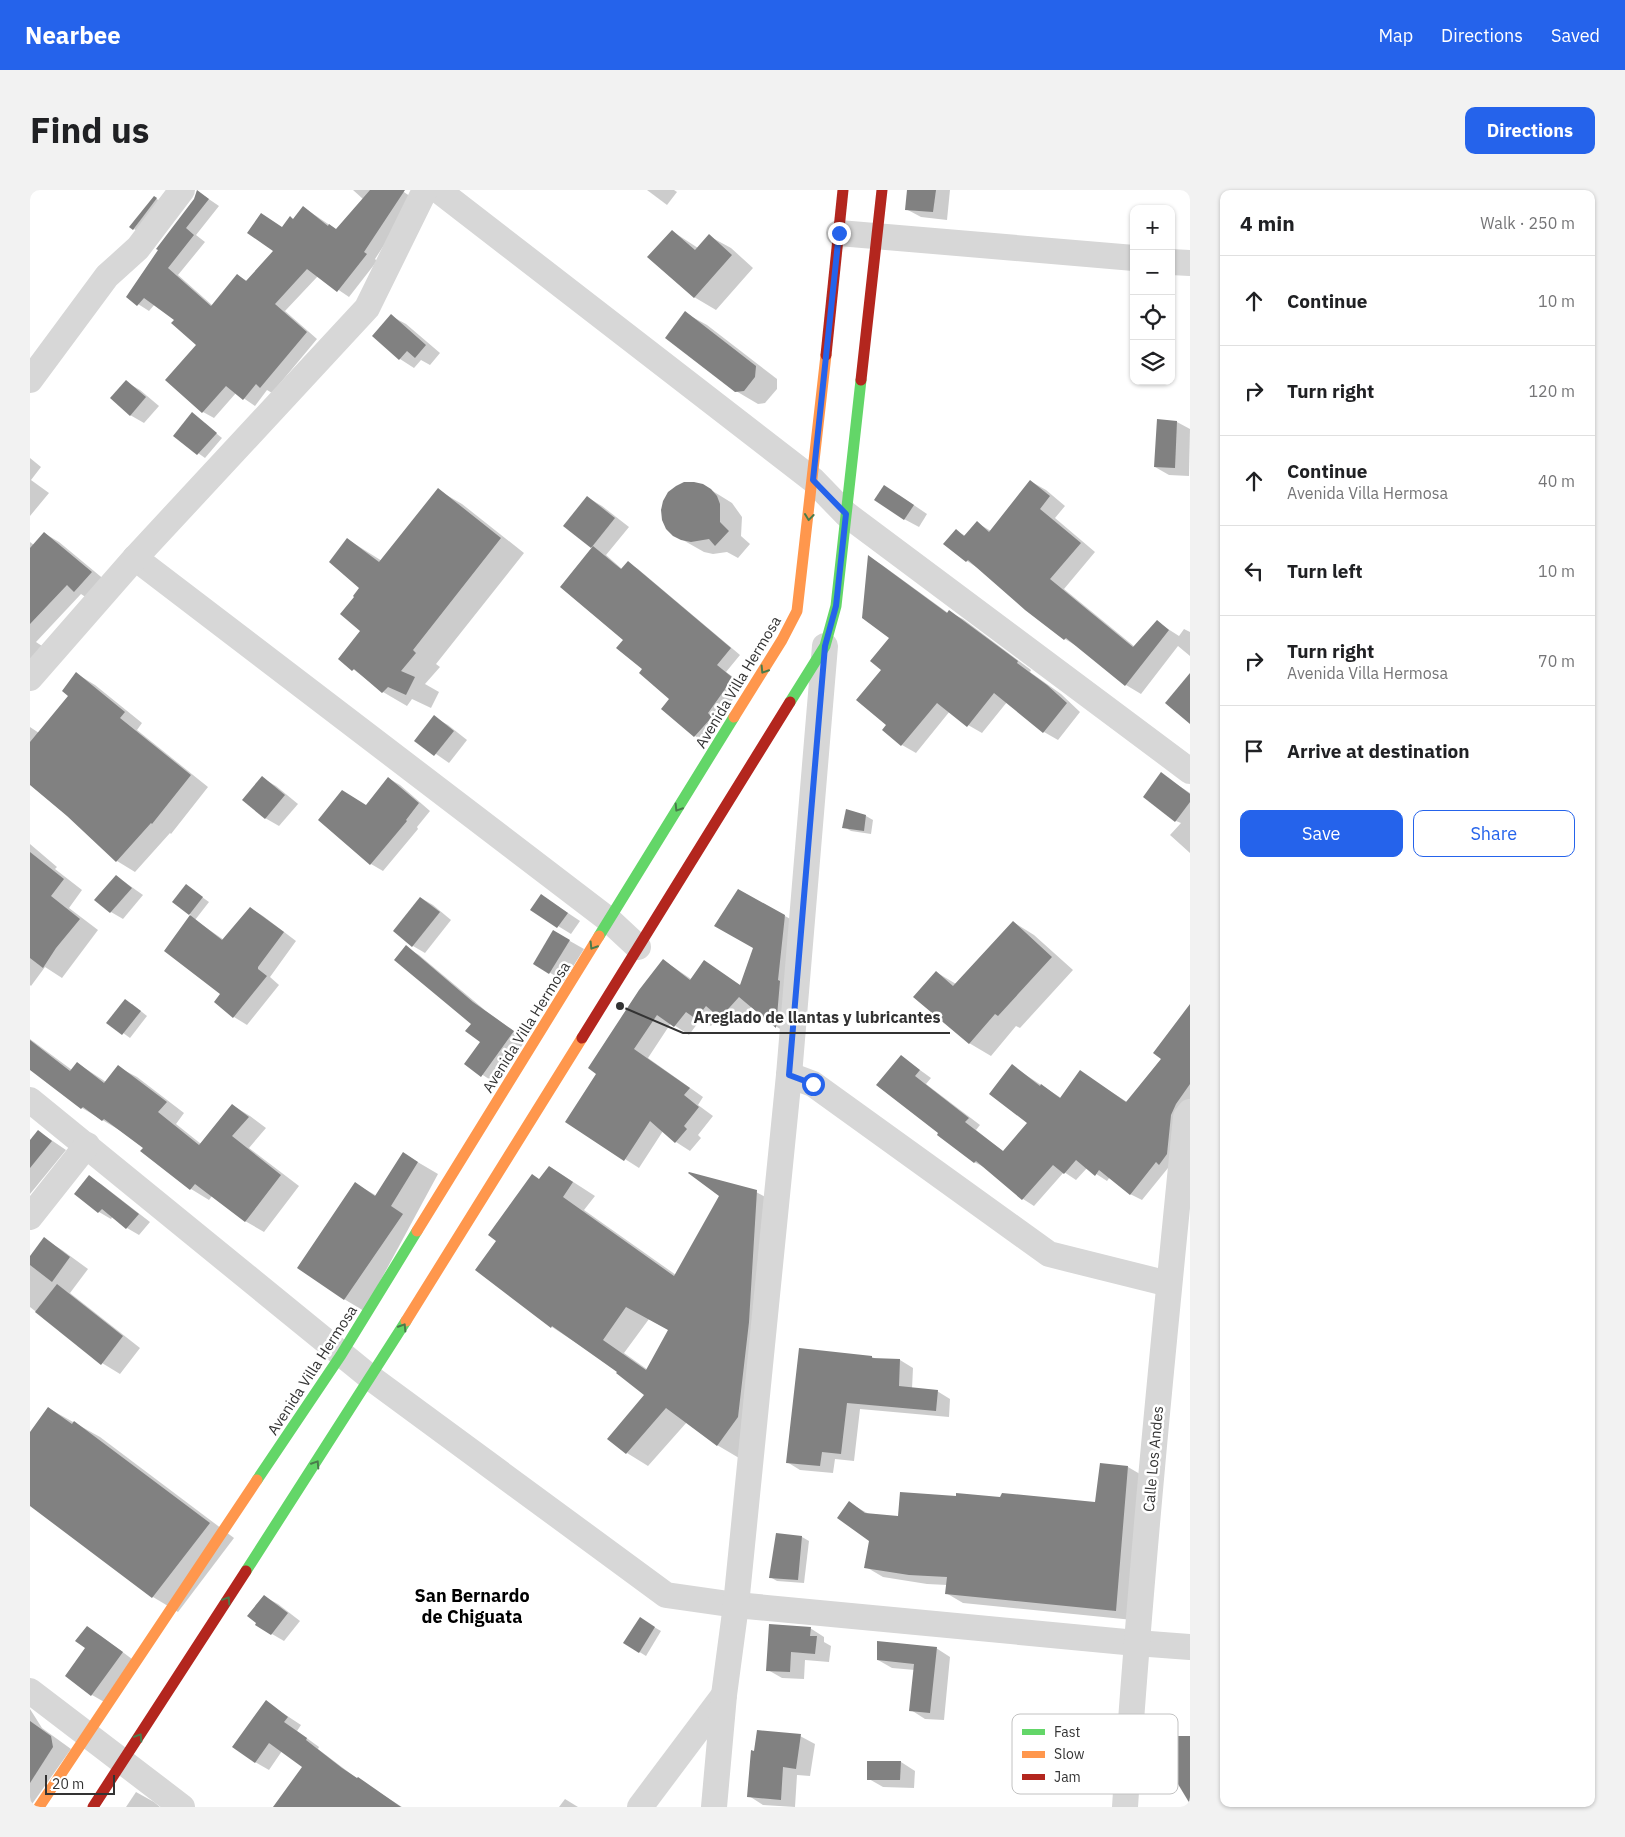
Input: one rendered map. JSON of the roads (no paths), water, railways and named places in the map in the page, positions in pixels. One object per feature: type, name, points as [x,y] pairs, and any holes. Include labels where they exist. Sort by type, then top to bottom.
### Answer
[{"type":"street","points":[[30,380],[108,276],[138,248],[182,190]]},
{"type":"street","points":[[30,678],[135,558],[368,308],[425,190]]},
{"type":"street","points":[[438,190],[813,480],[846,514],[1190,771]]},
{"type":"street","name":"Avenida Villa Hermosa","points":[[39,1807],[341,1355],[782,640],[797,611],[813,480],[843,190]]},
{"type":"street","points":[[714,1807],[789,1075],[825,646],[836,606],[882,190]]},
{"type":"street","points":[[839,233],[1130,258]]},
{"type":"street","points":[[1175,262],[1190,263]]},
{"type":"street","points":[[135,558],[609,920],[638,947]]},
{"type":"street","points":[[93,1807],[371,1378],[825,646]]},
{"type":"street","points":[[789,1075],[813,1084],[1049,1254],[1169,1284]]},
{"type":"street","points":[[30,1100],[341,1355],[666,1595],[736,1605],[1190,1647]]},
{"type":"street","name":"Calle Los Andes","points":[[1131,1714],[1169,1284],[1186,1118],[1190,1112]]},
{"type":"street","points":[[30,1217],[87,1145]]},
{"type":"street","points":[[30,1691],[182,1807]]},
{"type":"street","points":[[640,1807],[724,1695]]},
{"type":"street","name":"Calle Los Andes","points":[[1125,1807],[1126,1794]]},
{"type":"place","name":"Areglado de llantas y lubricantes","points":[[620,1006]]},
{"type":"district","name":"San Bernardo de Chiguata","points":[[472,1605]]}]
